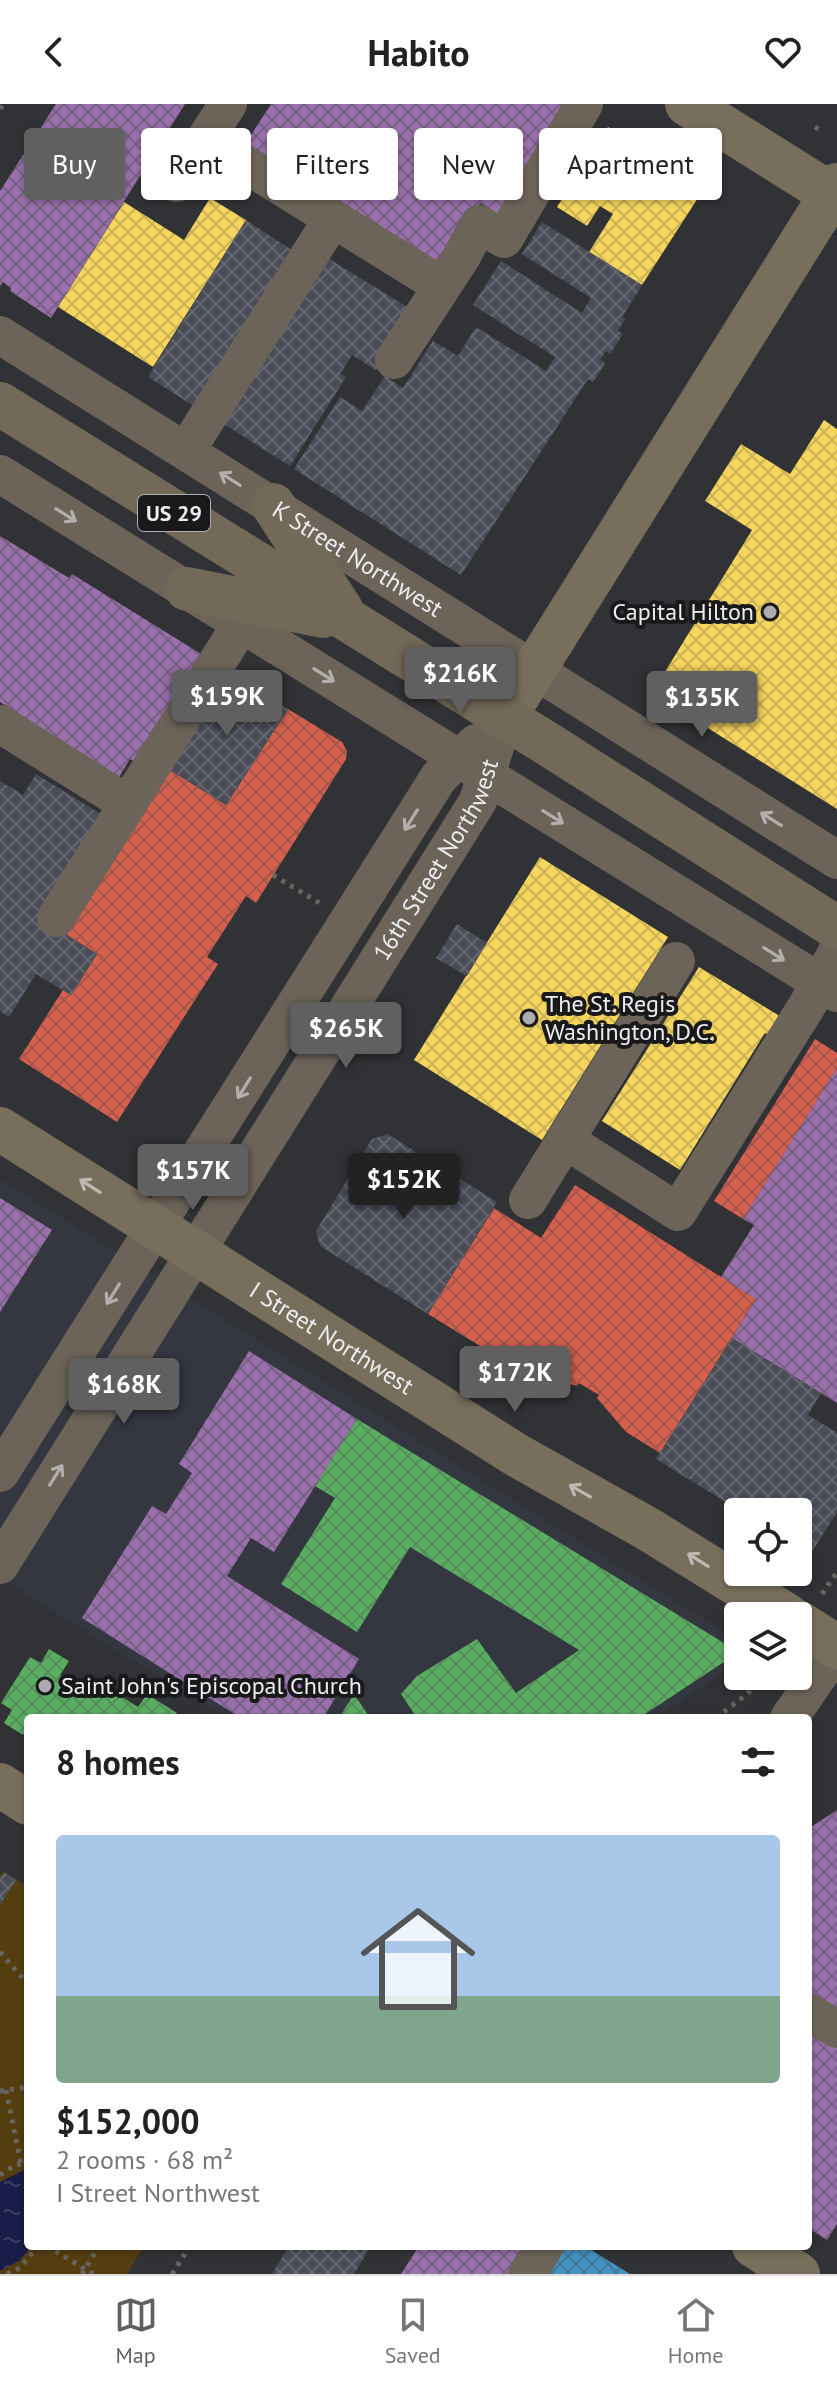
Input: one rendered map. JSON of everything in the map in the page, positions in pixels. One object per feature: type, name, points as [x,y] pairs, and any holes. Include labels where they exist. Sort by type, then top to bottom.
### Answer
[{"type":"highway","name":"US 29","points":[[0,404],[837,928]]},
{"type":"highway","points":[[273,505],[349,621]]},
{"type":"highway","points":[[187,589],[349,621]]},
{"type":"main road","points":[[687,104],[830,167]]},
{"type":"main road","points":[[736,104],[830,167]]},
{"type":"main road","name":"16th Street Northwest","points":[[504,718],[830,167]]},
{"type":"main road","name":"I Street Northwest","points":[[0,1129],[518,1456],[648,1529],[765,1602]]},
{"type":"main road","points":[[812,1631],[837,1648]]},
{"type":"main road","points":[[0,1785],[24,1800]]},
{"type":"main road","points":[[760,2250],[798,2274]]},
{"type":"street","points":[[213,128],[228,104]]},
{"type":"street","points":[[394,360],[479,224],[504,239],[584,104]]},
{"type":"street","points":[[251,168],[442,286]]},
{"type":"street","points":[[186,451],[333,218]]},
{"type":"street","name":"K Street Northwest","points":[[0,335],[837,860]]},
{"type":"street","points":[[0,474],[472,767],[831,976],[678,1212],[565,1140]]},
{"type":"street","points":[[56,918],[242,623]]},
{"type":"street","name":"16th Street Northwest","points":[[0,1473],[439,777],[472,767],[504,718]]},
{"type":"street","points":[[0,724],[128,804]]},
{"type":"street","name":"16th Street Northwest","points":[[0,1565],[193,1253],[447,854],[478,801],[472,767]]},
{"type":"street","points":[[528,1200],[676,961]]},
{"type":"street","points":[[0,1494],[32,1515]]},
{"type":"street","points":[[792,1714],[837,1648]]},
{"type":"street","points":[[812,2014],[837,2029]]},
{"type":"street","points":[[527,2274],[542,2250]]},
{"type":"path","points":[[273,875],[325,906]]},
{"type":"path","points":[[721,1714],[751,1690]]},
{"type":"path","points":[[0,1952],[24,1979]]},
{"type":"path","points":[[21,2164],[3,2090],[24,2087]]},
{"type":"path","points":[[0,2175],[24,2164]]},
{"type":"path","points":[[7,2274],[20,2268],[35,2250]]},
{"type":"path","points":[[53,2250],[84,2272],[93,2274]]},
{"type":"path","points":[[84,2272],[97,2250]]},
{"type":"path","points":[[172,2274],[187,2250]]},
{"type":"shaded area","points":[[0,1179],[724,1632],[724,1672],[661,1714],[220,1714],[0,1578]]},
{"type":"shaded area","points":[[4,1872],[24,1884],[24,2250],[142,2250],[127,2274],[0,2274],[0,1875]]},
{"type":"water","points":[[24,2170],[24,2250],[29,2250],[19,2261],[0,2271],[0,2182]]},
{"type":"building: Homes","points":[[209,200],[246,220],[153,367],[58,307],[124,202],[184,240]]},
{"type":"building: Homes","points":[[561,200],[697,200],[642,285],[589,252],[613,214],[600,206],[587,226],[557,207]]},
{"type":"building: Homes","name":"Capital Hilton","points":[[824,420],[837,429],[837,809],[652,693],[752,530],[705,501],[741,444],[790,474]]},
{"type":"building: Homes","name":"The St. Regis Washington, D.C.","points":[[540,857],[668,937],[542,1140],[414,1060]]},
{"type":"building: Homes","points":[[699,967],[778,1015],[778,1019],[768,1035],[765,1033],[680,1170],[602,1121]]},
{"type":"building: Shops","points":[[288,709],[342,742],[347,751],[346,759],[256,903],[246,896],[207,957],[218,964],[117,1122],[19,1059],[63,990],[71,995],[97,954],[61,931],[167,768],[226,805]]},
{"type":"building: Shops","points":[[815,1039],[837,1053],[837,1068],[743,1219],[714,1201]]},
{"type":"building: Shops","points":[[575,1185],[756,1299],[660,1453],[626,1432],[597,1398],[599,1395],[579,1383],[577,1386],[533,1374],[501,1353],[498,1357],[428,1314],[494,1208],[541,1238]]},
{"type":"building: Offices","points":[[56,104],[185,104],[170,128],[141,128],[141,174],[125,200],[125,128],[41,128]]},
{"type":"building: Offices","points":[[271,104],[561,104],[575,113],[565,128],[539,128],[539,170],[523,195],[523,128],[414,128],[414,200],[520,200],[507,220],[480,203],[438,269],[329,200],[398,200],[398,128],[267,128],[267,161],[251,150],[251,135]]},
{"type":"building: Offices","points":[[24,154],[24,200],[125,200],[51,318],[10,291],[11,288],[3,282],[0,286],[0,191]]},
{"type":"building: Offices","points":[[0,536],[69,578],[72,574],[206,657],[143,766],[130,759],[119,777],[0,702]]},
{"type":"building: Offices","points":[[837,1068],[837,1403],[732,1338],[756,1299],[721,1277],[754,1225],[743,1219]]},
{"type":"building: Offices","points":[[0,1198],[52,1230],[0,1312]]},
{"type":"building: Offices","points":[[249,1351],[357,1419],[274,1552],[251,1538],[227,1576],[359,1659],[325,1714],[235,1714],[82,1618],[152,1506],[166,1514],[192,1473],[179,1464]]},
{"type":"building: Offices","points":[[837,1810],[837,2013],[812,1998],[812,1826]]},
{"type":"building: Offices","points":[[812,2030],[837,2046],[837,2224],[827,2240],[812,2231]]},
{"type":"building: Offices","points":[[416,2250],[530,2250],[515,2274],[401,2274]]},
{"type":"building: Schools","points":[[556,2250],[591,2250],[630,2274],[541,2274]]},
{"type":"building: Public","points":[[357,1419],[724,1643],[724,1662],[645,1714],[414,1714],[401,1694],[417,1676],[477,1639],[516,1693],[579,1650],[410,1547],[357,1632],[281,1584],[335,1498],[315,1486]]},
{"type":"building: Public","name":"Saint John's Episcopal Church","points":[[49,1649],[69,1661],[60,1675],[88,1692],[95,1680],[138,1707],[147,1694],[177,1713],[24,1714],[23,1735],[4,1723],[12,1710],[1,1703],[30,1657],[41,1663]]},
{"type":"building: Public","points":[[354,1694],[367,1714],[342,1714]]},
{"type":"building: Other","points":[[246,220],[299,255],[200,410],[148,377]]},
{"type":"building: Other","points":[[542,222],[642,285],[622,317],[625,319],[618,331],[623,334],[610,354],[606,351],[600,360],[604,365],[593,382],[588,379],[461,575],[294,469],[340,397],[362,411],[385,376],[403,388],[433,341],[458,356],[476,327],[546,371],[555,357],[473,305],[501,261],[582,313],[591,298],[522,254]]},
{"type":"building: Other","points":[[323,255],[412,310],[376,370],[352,355],[340,374],[346,377],[290,466],[219,421]]},
{"type":"building: Other","points":[[225,670],[288,709],[226,805],[167,768]]},
{"type":"building: Other","points":[[36,774],[107,818],[43,920],[97,954],[71,995],[36,974],[9,1017],[0,1011],[0,781],[23,795]]},
{"type":"building: Other","points":[[457,924],[487,943],[467,976],[436,958]]},
{"type":"building: Other","points":[[387,1134],[497,1202],[428,1314],[320,1246],[316,1231],[372,1139]]},
{"type":"building: Other","points":[[732,1338],[821,1393],[808,1415],[837,1433],[837,1512],[812,1552],[812,1498],[724,1498],[724,1501],[656,1459]]},
{"type":"building: Other","points":[[4,1872],[16,1880],[0,1905],[0,1879]]},
{"type":"building: Other","points":[[287,2250],[369,2250],[354,2274],[272,2274]]},
{"type":"place","name":"Capital Hilton","points":[[770,612]]},
{"type":"place","name":"The St. Regis Washington, D.C.","points":[[529,1018]]},
{"type":"place","name":"Saint John's Episcopal Church","points":[[45,1686]]}]
